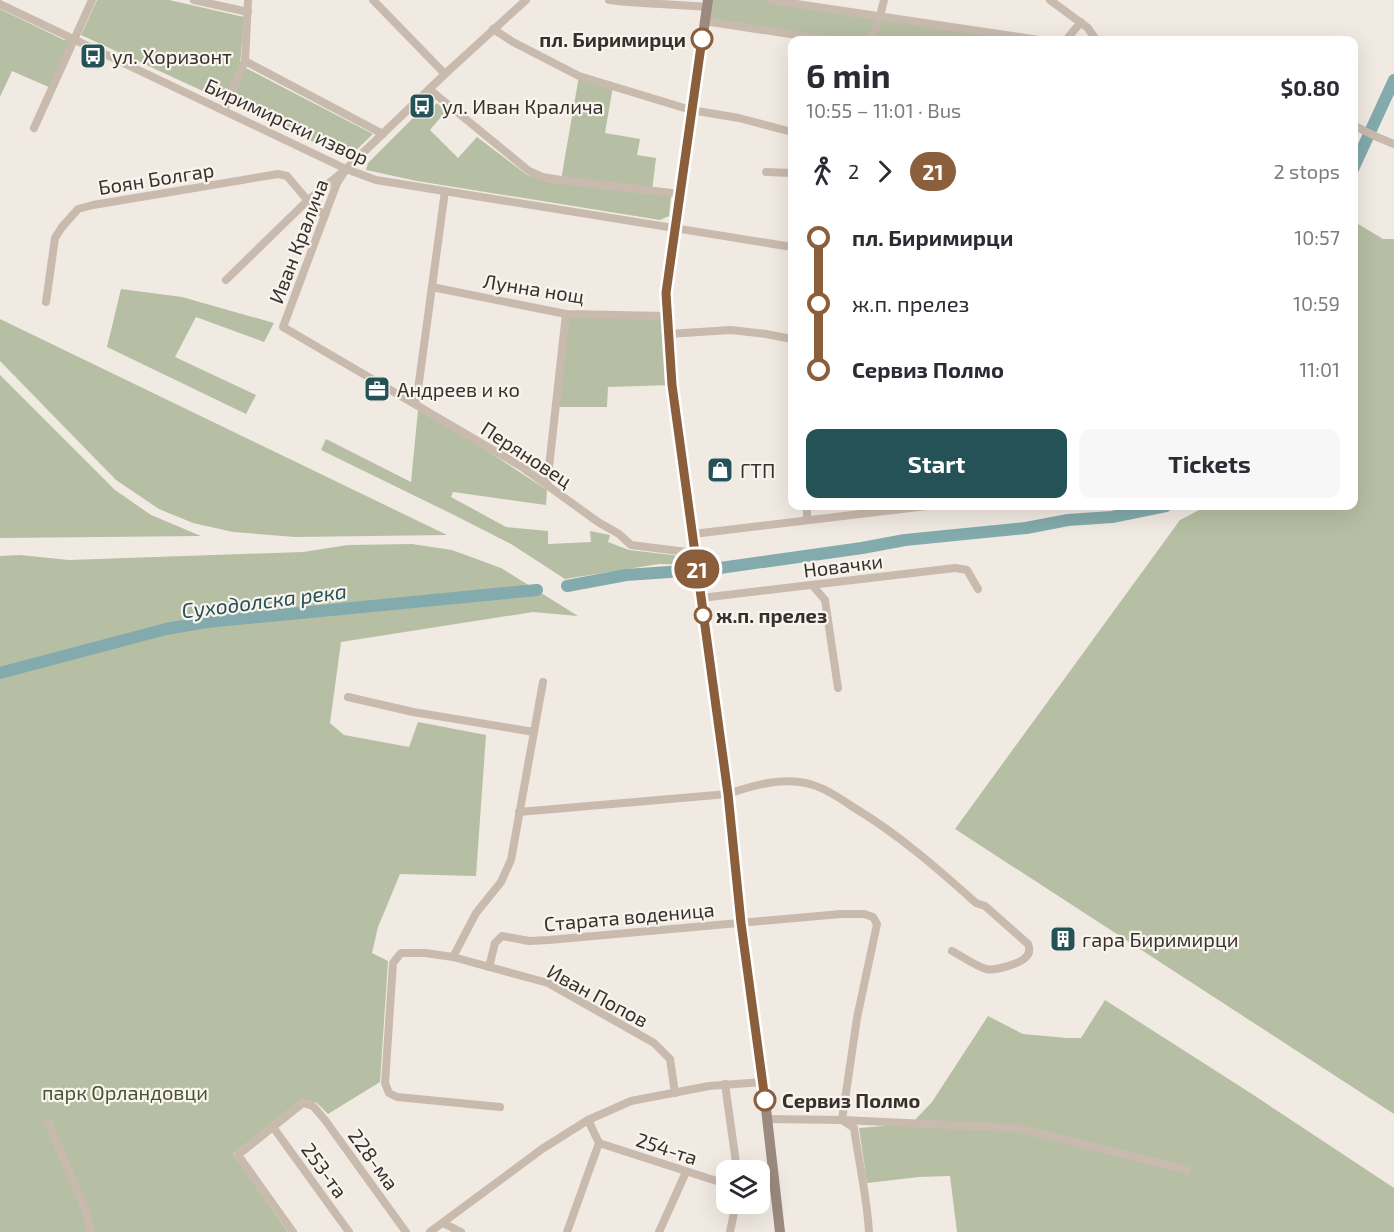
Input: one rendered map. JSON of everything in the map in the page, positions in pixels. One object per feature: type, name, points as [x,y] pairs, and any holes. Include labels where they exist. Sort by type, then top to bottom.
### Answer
[{"type":"street","points":[[34,128],[92,0]]},
{"type":"street","points":[[194,0],[248,12]]},
{"type":"street","name":"Биримирски извор","points":[[248,0],[245,61],[383,134]]},
{"type":"street","points":[[373,0],[444,75]]},
{"type":"street","name":"Иван Кралича","points":[[226,280],[307,201],[346,169],[526,0]]},
{"type":"street","points":[[609,0],[644,4],[662,2],[707,4],[666,293],[668,334],[672,385],[728,794],[741,923],[763,1082],[780,1232]]},
{"type":"street","points":[[770,0],[1012,36]]},
{"type":"street","points":[[872,36],[884,0]]},
{"type":"street","points":[[1050,0],[1081,22],[1093,36]]},
{"type":"street","name":"Биримирски извор","points":[[0,4],[346,169],[376,180],[788,246]]},
{"type":"street","points":[[704,21],[803,36]]},
{"type":"street","points":[[1069,36],[1081,22]]},
{"type":"street","points":[[493,29],[513,42],[579,76],[691,110],[739,118],[788,131]]},
{"type":"street","points":[[224,110],[245,61]]},
{"type":"street","points":[[429,89],[528,171],[542,177],[680,194]]},
{"type":"street","points":[[1358,128],[1394,144]]},
{"type":"street","name":"Иван Кралича","points":[[282,327],[337,183],[346,169]]},
{"type":"street","points":[[766,172],[788,173]]},
{"type":"street","name":"Боян Болгар","points":[[46,302],[56,238],[62,227],[78,209],[278,174],[287,176],[307,201],[325,215]]},
{"type":"street","points":[[416,404],[444,191]]},
{"type":"street","name":"Лунна нощ","points":[[432,287],[566,314],[667,316]]},
{"type":"street","points":[[547,485],[566,314]]},
{"type":"street","name":"Перяновец","points":[[282,327],[522,467],[598,522],[619,534],[631,545],[695,555]]},
{"type":"street","points":[[668,334],[731,330],[788,338]]},
{"type":"street","points":[[807,510],[807,520]]},
{"type":"street","points":[[693,534],[893,510]]},
{"type":"street","name":"Новачки","points":[[701,598],[955,568],[967,570],[978,589]]},
{"type":"street","points":[[812,585],[825,600],[838,688]]},
{"type":"street","points":[[453,957],[476,913],[501,882],[511,860],[543,682]]},
{"type":"street","points":[[348,697],[413,712],[534,732]]},
{"type":"street","points":[[519,812],[728,794],[756,785],[791,782],[813,785],[880,823],[976,903],[985,906],[1028,944],[1030,949],[1025,959],[1002,968],[987,969],[952,951]]},
{"type":"street","name":"Старата воденица","points":[[489,967],[495,943],[502,936],[530,941],[841,914],[864,914],[873,917],[877,924],[857,1017],[842,1120]]},
{"type":"street","name":"Иван Попов","points":[[500,1107],[397,1097],[389,1093],[385,1083],[393,963],[401,953],[425,953],[453,957],[548,983],[654,1043],[670,1059],[675,1093]]},
{"type":"street","points":[[430,1232],[542,1149],[588,1120],[631,1101],[726,1084],[763,1082]]},
{"type":"street","points":[[726,1084],[736,1160]]},
{"type":"street","name":"228-ма","points":[[273,1127],[303,1103],[313,1106],[406,1232]]},
{"type":"street","points":[[767,1119],[1016,1128],[1187,1170]]},
{"type":"street","points":[[567,1232],[599,1143],[588,1120]]},
{"type":"street","points":[[842,1120],[854,1128],[867,1205],[869,1232]]},
{"type":"street","points":[[48,1122],[87,1214],[90,1232]]},
{"type":"street","points":[[273,1127],[238,1155],[293,1232]]},
{"type":"street","name":"253-та","points":[[273,1127],[349,1232]]},
{"type":"street","name":"254-та","points":[[599,1143],[716,1181]]},
{"type":"street","points":[[659,1232],[686,1172]]},
{"type":"street","points":[[770,1187],[774,1187]]},
{"type":"street","points":[[730,1232],[734,1214]]},
{"type":"street","points":[[443,1222],[461,1232]]},
{"type":"green space","points":[[97,0],[169,0],[244,17],[240,65],[373,134],[348,158],[81,35]]},
{"type":"green space","points":[[708,0],[770,0],[1012,36],[803,36],[704,21]]},
{"type":"green space","points":[[0,9],[64,40],[73,39],[51,88],[12,71],[0,97]]},
{"type":"green space","points":[[579,76],[613,86],[605,133],[640,139],[637,155],[656,158],[652,191],[561,180]]},
{"type":"green space","points":[[437,103],[446,111],[430,130],[458,158],[477,137],[527,175],[548,182],[671,196],[669,216],[660,220],[417,181],[366,170],[368,163],[425,106],[430,110]]},
{"type":"green space","points":[[1358,224],[1383,239],[1394,239],[1394,1114],[955,829],[1180,520],[1199,510],[1358,510]]},
{"type":"green space","points":[[121,289],[182,297],[274,323],[264,342],[196,317],[175,357],[256,395],[246,414],[107,347]]},
{"type":"green space","points":[[566,314],[667,316],[672,385],[608,387],[607,407],[556,407]]},
{"type":"green space","points":[[0,319],[447,535],[295,537],[233,532],[193,523],[159,509],[116,480],[0,361]]},
{"type":"green space","points":[[0,375],[115,490],[151,515],[201,536],[0,538]]},
{"type":"green space","points":[[418,410],[483,448],[547,490],[546,505],[453,492],[451,497],[506,527],[548,531],[548,544],[591,542],[590,531],[610,535],[608,542],[629,550],[690,557],[691,565],[659,564],[565,579],[511,544],[321,450],[326,439],[411,482]]},
{"type":"green space","name":"парк Орландовци","points":[[412,544],[452,550],[501,568],[578,616],[533,612],[341,642],[330,723],[344,735],[409,747],[418,722],[486,735],[476,876],[400,874],[378,927],[372,953],[388,961],[380,1082],[328,1114],[317,1103],[302,1099],[233,1154],[288,1232],[0,1232],[0,556],[20,555],[69,560],[303,552],[348,545]]},
{"type":"green space","points":[[1105,1000],[1394,1188],[1394,1232],[957,1232],[950,1176],[867,1183],[859,1128],[911,1124],[932,1102],[988,1016],[1023,1034],[1081,1038]]},
{"type":"waterway","name":"Суходолска река","points":[[1358,158],[1394,80]]},
{"type":"waterway","name":"Суходолска река","points":[[567,586],[626,575],[713,569],[905,540],[1026,528],[1068,520],[1112,517],[1146,510]]},
{"type":"waterway","name":"Суходолска река","points":[[0,673],[166,629],[207,622],[537,590]]},
{"type":"bus line","name":"21","points":[[702,39],[666,293],[668,334],[672,385],[728,794],[741,923],[765,1100]]},
{"type":"place","name":"пл. Биримирци","points":[[702,39]]},
{"type":"place","name":"ул. Хоризонт","points":[[93,56]]},
{"type":"place","name":"ул. Иван Кралича","points":[[422,106]]},
{"type":"place","name":"Андреев и ко","points":[[377,389]]},
{"type":"place","name":"ГТП","points":[[720,470]]},
{"type":"place","name":"ж.п. прелез","points":[[703,615]]},
{"type":"place","name":"гара Биримирци","points":[[1063,939]]},
{"type":"place","name":"Сервиз Полмо","points":[[765,1100]]}]
